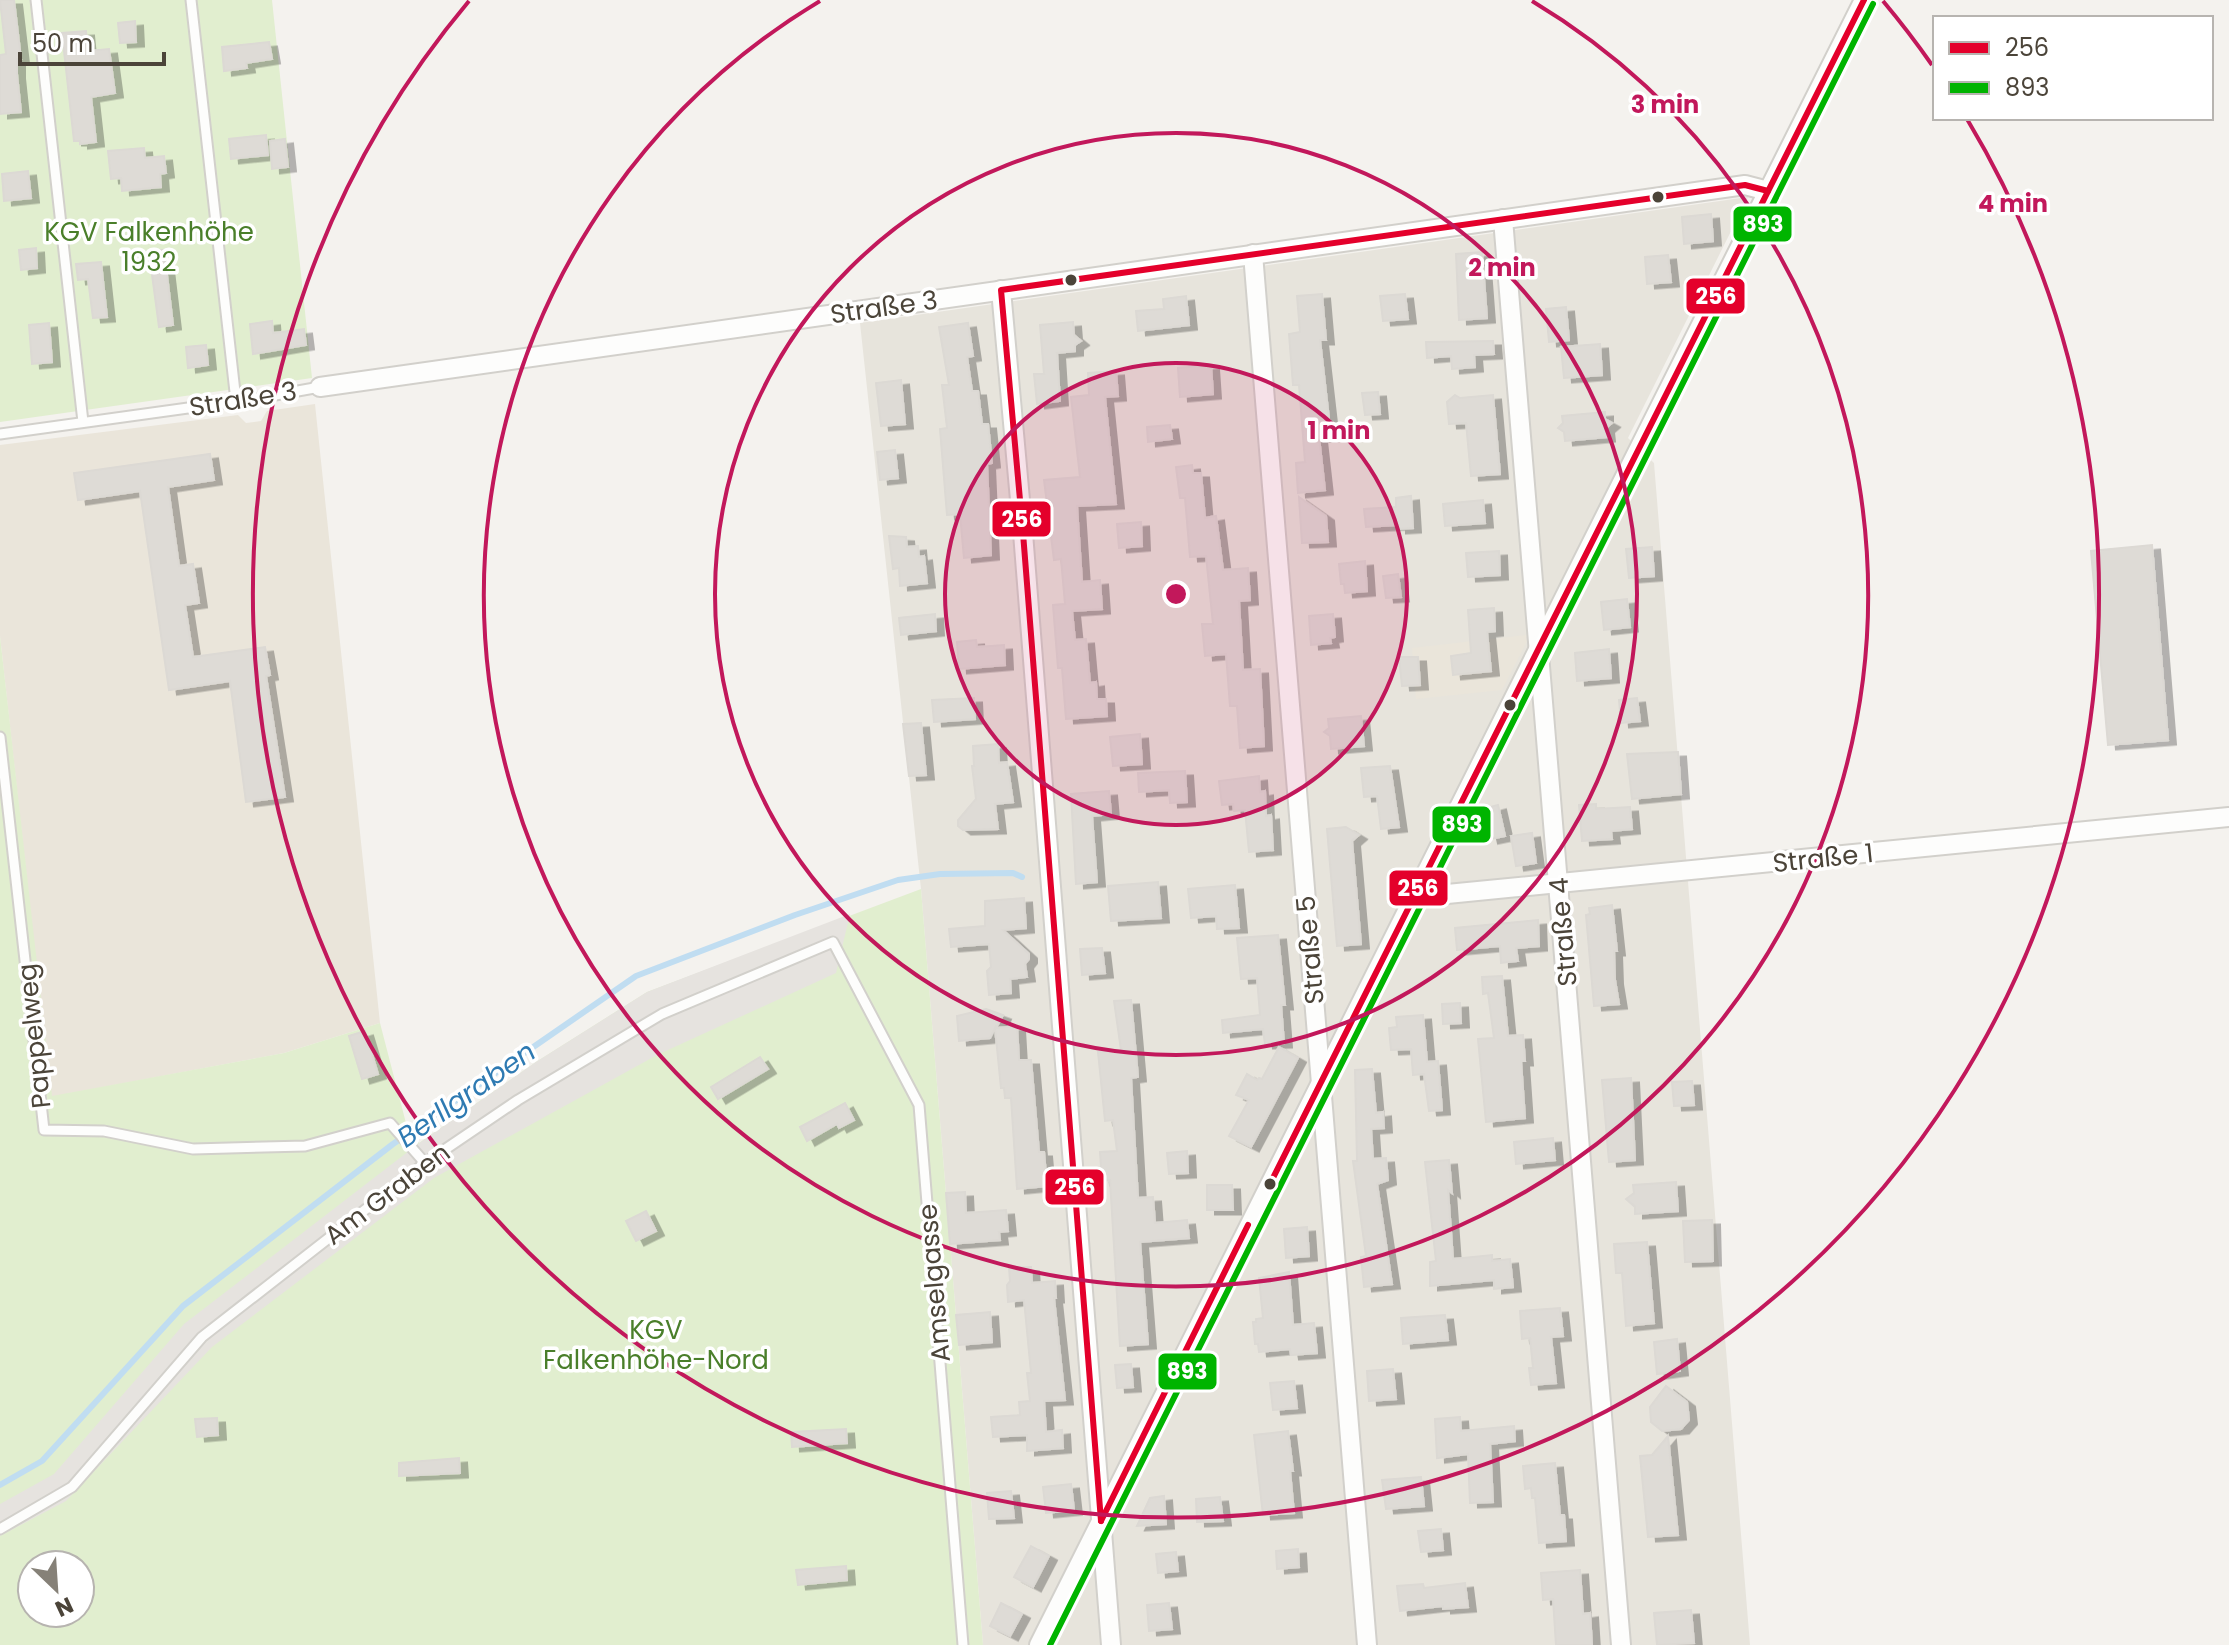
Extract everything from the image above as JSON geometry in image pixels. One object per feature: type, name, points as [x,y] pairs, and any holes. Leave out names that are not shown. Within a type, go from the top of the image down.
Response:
[{"type":"street","points":[[1039,1645],[1864,0]]},
{"type":"street","name":"Straße 3","points":[[320,387],[1745,185],[1768,191]]},
{"type":"street","name":"Straße 4","points":[[1503,219],[1621,1645]]},
{"type":"street","name":"Straße 5","points":[[1253,254],[1367,1645]]},
{"type":"street","points":[[1001,290],[1111,1645]]},
{"type":"street","name":"Straße 1","points":[[1419,887],[1437,895],[1559,885],[2229,817]]},
{"type":"lane","points":[[36,0],[83,422]]},
{"type":"lane","points":[[191,0],[236,401]]},
{"type":"lane","name":"Straße 3","points":[[0,434],[320,387]]},
{"type":"lane","name":"Pappelweg","points":[[0,737],[44,1130],[104,1131],[193,1149],[305,1146],[390,1123],[425,1163]]},
{"type":"lane","name":"Am Graben","points":[[0,1529],[72,1487],[202,1337],[425,1163],[518,1100],[662,1014],[833,942]]},
{"type":"lane","name":"Amselgasse","points":[[833,942],[919,1105],[963,1645]]},
{"type":"shaded area","points":[[1748,197],[1628,438],[1654,463],[1750,1645],[983,1645],[921,889],[860,323]]},
{"type":"shaded area","points":[[315,404],[380,1023],[284,1053],[51,1097],[0,636],[0,445],[238,415],[246,423],[261,421],[267,411]]},
{"type":"shaded area","points":[[1526,635],[1527,641],[1502,690],[1416,699],[1412,648]]},
{"type":"shaded area","points":[[850,914],[836,973],[657,1055],[434,1178],[212,1347],[66,1501],[0,1536],[0,1504],[54,1474],[184,1324],[418,1144],[536,1062],[647,992]]},
{"type":"green space","name":"KGV Falkenhöhe 1932","points":[[0,0],[272,0],[312,378],[0,422]]},
{"type":"green space","name":"KGV Falkenhöhe-Nord","points":[[0,636],[52,1096],[284,1053],[380,1023],[407,1127],[419,1143],[536,1062],[647,992],[921,889],[983,1645],[0,1645]]},
{"type":"building","points":[[0,0],[14,0],[21,59],[17,59],[17,74],[21,112],[0,114],[0,55],[6,54]]},
{"type":"building","points":[[135,21],[136,42],[120,43],[118,23]]},
{"type":"building","points":[[86,31],[88,51],[109,49],[115,93],[91,97],[96,142],[80,144],[80,141],[74,141],[62,33]]},
{"type":"building","points":[[269,42],[272,59],[246,63],[247,68],[224,71],[222,47]]},
{"type":"building","points":[[266,135],[268,155],[231,159],[229,139]]},
{"type":"building","points":[[285,139],[288,167],[272,169],[270,141]]},
{"type":"building","points":[[144,148],[145,158],[164,156],[166,173],[160,174],[161,187],[122,191],[121,178],[111,179],[108,151]]},
{"type":"building","points":[[28,171],[31,198],[4,201],[2,174]]},
{"type":"building","points":[[1711,214],[1713,241],[1684,244],[1682,217]]},
{"type":"building","points":[[36,248],[37,268],[21,270],[19,250]]},
{"type":"building","points":[[164,250],[173,325],[159,327],[149,252]]},
{"type":"building","points":[[1482,252],[1487,318],[1459,320],[1456,254]]},
{"type":"building","points":[[1668,255],[1671,282],[1647,284],[1645,257]]},
{"type":"building","points":[[101,262],[107,317],[93,318],[88,279],[78,280],[76,264]]},
{"type":"building","points":[[1322,294],[1326,340],[1320,340],[1331,436],[1319,437],[1325,490],[1298,493],[1296,463],[1305,462],[1299,385],[1293,385],[1289,334],[1300,332],[1297,296]]},
{"type":"building","points":[[1405,294],[1408,319],[1383,321],[1380,296]]},
{"type":"building","points":[[1186,296],[1189,325],[1138,331],[1136,311],[1164,309],[1163,299]]},
{"type":"building","points":[[1566,307],[1569,340],[1549,342],[1546,309]]},
{"type":"building","points":[[272,321],[273,333],[304,329],[306,345],[253,354],[250,324]]},
{"type":"building","points":[[1073,322],[1074,335],[1081,341],[1075,345],[1075,351],[1057,353],[1060,401],[1037,404],[1034,374],[1044,374],[1040,325]]},
{"type":"building","points":[[49,323],[52,362],[32,364],[29,325]]},
{"type":"building","points":[[968,323],[973,356],[967,357],[972,391],[978,391],[982,424],[988,424],[992,463],[987,464],[991,555],[964,558],[960,514],[947,515],[940,429],[947,428],[942,385],[949,385],[939,327]]},
{"type":"building","points":[[1493,341],[1494,354],[1474,355],[1475,367],[1452,369],[1451,356],[1427,358],[1426,342]]},
{"type":"building","points":[[1600,344],[1602,375],[1564,378],[1561,347]]},
{"type":"building","points":[[206,345],[208,365],[188,368],[186,347]]},
{"type":"building","points":[[1211,365],[1213,394],[1180,397],[1178,368]]},
{"type":"building","points":[[1116,371],[1118,396],[1105,397],[1116,504],[1077,506],[1082,582],[1100,580],[1102,609],[1072,611],[1075,640],[1086,639],[1090,683],[1096,682],[1097,699],[1106,699],[1107,716],[1066,719],[1053,605],[1065,604],[1061,559],[1054,560],[1044,480],[1080,477],[1071,397],[1089,395],[1088,373]]},
{"type":"building","points":[[901,380],[905,424],[881,426],[876,383]]},
{"type":"building","points":[[1378,392],[1380,414],[1365,415],[1362,393]]},
{"type":"building","points":[[1455,395],[1460,398],[1493,395],[1500,474],[1471,476],[1466,423],[1449,424],[1447,402]]},
{"type":"building","points":[[1605,412],[1605,419],[1612,423],[1606,428],[1607,437],[1565,441],[1564,432],[1558,428],[1563,423],[1562,416]]},
{"type":"building","points":[[1170,425],[1172,439],[1148,442],[1147,427]]},
{"type":"building","points":[[895,450],[898,478],[880,480],[877,452]]},
{"type":"building","points":[[210,454],[214,480],[168,487],[179,566],[193,564],[199,603],[185,605],[193,657],[265,647],[270,675],[266,676],[285,797],[246,802],[230,681],[169,690],[140,491],[78,500],[74,473]]},
{"type":"building","points":[[1192,465],[1193,473],[1201,473],[1205,518],[1216,516],[1223,570],[1248,568],[1250,600],[1239,601],[1243,670],[1260,669],[1264,746],[1240,748],[1237,706],[1230,706],[1226,654],[1205,656],[1202,624],[1213,624],[1206,556],[1190,557],[1185,498],[1180,498],[1176,467]]},
{"type":"building","points":[[1411,496],[1413,528],[1398,529],[1398,525],[1366,527],[1364,509],[1396,507],[1396,498]]},
{"type":"building","points":[[1299,497],[1326,516],[1328,542],[1302,543]]},
{"type":"building","points":[[1483,500],[1485,523],[1445,526],[1443,504]]},
{"type":"building","points":[[1141,522],[1142,546],[1119,548],[1117,524]]},
{"type":"building","points":[[889,536],[906,537],[907,547],[918,546],[919,557],[924,556],[927,583],[900,586],[899,568],[893,569]]},
{"type":"building","points":[[2152,545],[2168,740],[2108,745],[2091,551]]},
{"type":"building","points":[[1652,547],[1654,576],[1629,578],[1626,549]]},
{"type":"building","points":[[1499,551],[1500,575],[1468,577],[1466,553]]},
{"type":"building","points":[[1365,561],[1367,591],[1345,593],[1339,564]]},
{"type":"building","points":[[1398,574],[1401,597],[1386,598],[1383,576]]},
{"type":"building","points":[[1627,599],[1630,627],[1604,630],[1601,602]]},
{"type":"building","points":[[1494,608],[1495,631],[1487,632],[1491,671],[1453,675],[1451,656],[1471,653],[1468,610]]},
{"type":"building","points":[[935,614],[936,631],[901,635],[899,618]]},
{"type":"building","points":[[1333,614],[1335,637],[1330,638],[1331,643],[1311,645],[1309,616]]},
{"type":"building","points":[[976,640],[977,647],[1004,645],[1005,665],[959,669],[957,642]]},
{"type":"building","points":[[1609,649],[1611,678],[1577,681],[1575,653]]},
{"type":"building","points":[[1399,657],[1418,657],[1420,685],[1402,686]]},
{"type":"building","points":[[974,698],[975,719],[934,722],[932,700]]},
{"type":"building","points":[[1637,698],[1640,721],[1621,723],[1619,700]]},
{"type":"building","points":[[1361,716],[1364,746],[1331,749],[1330,736],[1324,732],[1329,728],[1328,719]]},
{"type":"building","points":[[921,723],[926,775],[909,776],[903,724]]},
{"type":"building","points":[[1140,734],[1142,764],[1113,766],[1110,737]]},
{"type":"building","points":[[998,744],[999,763],[1007,762],[1013,802],[995,804],[998,829],[963,830],[958,826],[958,820],[976,799],[973,746]]},
{"type":"building","points":[[1678,752],[1681,794],[1632,799],[1627,754]]},
{"type":"building","points":[[1390,766],[1399,827],[1381,829],[1377,796],[1364,797],[1361,768]]},
{"type":"building","points":[[1185,771],[1187,802],[1170,803],[1169,790],[1139,792],[1138,773]]},
{"type":"building","points":[[1259,776],[1260,792],[1265,791],[1266,816],[1271,815],[1273,850],[1249,852],[1245,810],[1234,811],[1233,804],[1222,805],[1219,781]]},
{"type":"building","points":[[1109,791],[1111,814],[1092,816],[1097,882],[1076,884],[1071,794]]},
{"type":"building","points":[[1596,804],[1596,809],[1630,807],[1632,829],[1611,831],[1612,839],[1582,841],[1579,805]]},
{"type":"building","points":[[1498,805],[1505,836],[1490,839],[1483,809]]},
{"type":"building","points":[[1346,827],[1359,835],[1352,841],[1361,944],[1337,946],[1327,829]]},
{"type":"building","points":[[1532,833],[1536,863],[1516,866],[1511,836]]},
{"type":"building","points":[[1158,882],[1161,918],[1111,921],[1108,886]]},
{"type":"building","points":[[1235,885],[1239,928],[1217,929],[1216,916],[1191,918],[1188,889]]},
{"type":"building","points":[[1024,898],[1026,928],[1003,930],[1029,954],[1025,964],[1027,977],[1010,979],[1011,993],[989,995],[989,944],[951,947],[949,929],[985,926],[985,901]]},
{"type":"building","points":[[1612,905],[1619,1004],[1594,1006],[1586,915],[1590,914],[1589,908]]},
{"type":"building","points":[[1538,920],[1539,946],[1516,948],[1518,961],[1501,963],[1500,946],[1457,950],[1455,928]]},
{"type":"building","points":[[1278,935],[1285,1005],[1281,1005],[1284,1043],[1265,1044],[1263,1029],[1223,1033],[1222,1020],[1260,1015],[1257,978],[1241,979],[1237,938]]},
{"type":"building","points":[[1102,948],[1105,973],[1082,975],[1080,949]]},
{"type":"building","points":[[1502,976],[1508,1036],[1523,1035],[1525,1061],[1521,1061],[1525,1118],[1486,1122],[1478,1039],[1494,1038],[1488,993],[1483,994],[1482,977]]},
{"type":"building","points":[[1131,1000],[1138,1077],[1131,1078],[1138,1198],[1153,1197],[1155,1223],[1187,1220],[1189,1238],[1140,1242],[1148,1344],[1120,1346],[1110,1180],[1102,1181],[1100,1152],[1117,1151],[1113,1120],[1105,1121],[1098,1052],[1121,1050],[1114,1001]]},
{"type":"building","points":[[1460,1003],[1461,1023],[1443,1024],[1442,1004]]},
{"type":"building","points":[[986,1009],[1003,1015],[996,1028],[1017,1026],[1019,1060],[1031,1060],[1039,1152],[1044,1152],[1047,1186],[1017,1189],[1011,1098],[1005,1098],[1004,1088],[1001,1088],[995,1028],[990,1038],[959,1041],[957,1016]]},
{"type":"building","points":[[1423,1015],[1427,1062],[1438,1061],[1442,1110],[1429,1111],[1424,1074],[1413,1075],[1411,1049],[1391,1050],[1389,1028],[1397,1027],[1396,1017]]},
{"type":"building","points":[[365,1031],[378,1074],[362,1079],[349,1036]]},
{"type":"building","points":[[1279,1047],[1298,1058],[1251,1147],[1229,1136],[1249,1100],[1236,1095],[1247,1074],[1257,1080],[1262,1079]]},
{"type":"building","points":[[760,1057],[768,1069],[718,1099],[711,1087]]},
{"type":"building","points":[[1372,1069],[1376,1113],[1383,1112],[1384,1128],[1371,1129],[1373,1159],[1386,1158],[1388,1180],[1377,1184],[1392,1284],[1364,1287],[1361,1257],[1366,1256],[1353,1161],[1357,1161],[1355,1070]]},
{"type":"building","points":[[1631,1078],[1635,1160],[1609,1162],[1602,1080]]},
{"type":"building","points":[[1692,1081],[1694,1105],[1674,1106],[1672,1082]]},
{"type":"building","points":[[845,1103],[854,1120],[839,1128],[837,1124],[807,1141],[800,1127]]},
{"type":"building","points":[[1553,1138],[1555,1160],[1516,1164],[1514,1142]]},
{"type":"building","points":[[1187,1151],[1188,1173],[1169,1174],[1167,1153]]},
{"type":"building","points":[[1449,1160],[1453,1259],[1492,1255],[1492,1261],[1510,1259],[1513,1287],[1494,1289],[1494,1280],[1430,1286],[1430,1262],[1436,1261],[1425,1162]]},
{"type":"building","points":[[1676,1182],[1678,1211],[1635,1214],[1635,1207],[1626,1199],[1634,1193],[1633,1185]]},
{"type":"building","points":[[1207,1185],[1232,1185],[1233,1210],[1207,1210]]},
{"type":"building","points":[[965,1192],[966,1213],[1006,1210],[1008,1231],[999,1232],[1000,1240],[950,1244],[946,1193]]},
{"type":"building","points":[[646,1211],[656,1231],[636,1241],[626,1221]]},
{"type":"building","points":[[1712,1220],[1713,1261],[1685,1262],[1683,1221]]},
{"type":"building","points":[[1307,1227],[1309,1256],[1286,1258],[1284,1229]]},
{"type":"building","points":[[1647,1242],[1654,1323],[1626,1326],[1622,1273],[1616,1273],[1614,1244]]},
{"type":"building","points":[[1031,1267],[1032,1283],[1055,1281],[1054,1298],[1065,1400],[1044,1401],[1046,1432],[1062,1430],[1063,1448],[1027,1451],[1027,1435],[993,1437],[991,1417],[1020,1415],[1019,1402],[1030,1401],[1027,1373],[1031,1373],[1024,1300],[1008,1302],[1007,1285],[1010,1281],[1009,1268]]},
{"type":"building","points":[[1289,1272],[1293,1325],[1314,1323],[1317,1353],[1291,1355],[1290,1349],[1259,1352],[1258,1344],[1255,1344],[1253,1322],[1263,1318],[1259,1278]]},
{"type":"building","points":[[1560,1308],[1563,1336],[1551,1337],[1556,1383],[1531,1385],[1530,1338],[1522,1339],[1520,1311]]},
{"type":"building","points":[[990,1312],[992,1342],[959,1345],[956,1315]]},
{"type":"building","points":[[1445,1315],[1448,1340],[1403,1344],[1401,1318]]},
{"type":"building","points":[[1677,1339],[1680,1371],[1657,1374],[1654,1342]]},
{"type":"building","points":[[1131,1364],[1133,1387],[1117,1388],[1115,1365]]},
{"type":"building","points":[[1393,1369],[1396,1399],[1369,1401],[1367,1371]]},
{"type":"building","points":[[1294,1381],[1297,1408],[1273,1410],[1270,1383]]},
{"type":"building","points":[[1666,1386],[1687,1402],[1689,1420],[1681,1429],[1662,1431],[1651,1422],[1650,1407]]},
{"type":"building","points":[[1460,1417],[1461,1431],[1514,1426],[1515,1441],[1490,1444],[1493,1502],[1470,1503],[1468,1454],[1437,1458],[1435,1419]]},
{"type":"building","points":[[217,1418],[218,1435],[197,1437],[195,1419]]},
{"type":"building","points":[[846,1429],[847,1443],[792,1447],[791,1432]]},
{"type":"building","points":[[1288,1431],[1294,1513],[1263,1515],[1254,1435]]},
{"type":"building","points":[[1668,1436],[1678,1535],[1648,1537],[1640,1456],[1652,1455]]},
{"type":"building","points":[[459,1458],[460,1473],[399,1476],[399,1463]]},
{"type":"building","points":[[1555,1463],[1566,1541],[1539,1543],[1535,1498],[1532,1498],[1531,1488],[1525,1489],[1523,1466]]},
{"type":"building","points":[[1421,1477],[1424,1506],[1386,1509],[1382,1480]]},
{"type":"building","points":[[1071,1484],[1074,1510],[1046,1513],[1043,1487]]},
{"type":"building","points":[[1011,1491],[1014,1518],[989,1519],[987,1493]]},
{"type":"building","points":[[1164,1496],[1166,1524],[1137,1526],[1150,1498]]},
{"type":"building","points":[[1220,1497],[1223,1521],[1197,1522],[1196,1499]]},
{"type":"building","points":[[1441,1529],[1443,1550],[1421,1552],[1418,1531]]},
{"type":"building","points":[[1031,1546],[1049,1556],[1033,1587],[1014,1577]]},
{"type":"building","points":[[1298,1549],[1299,1567],[1277,1569],[1276,1551]]},
{"type":"building","points":[[1176,1552],[1178,1571],[1158,1573],[1156,1554]]},
{"type":"building","points":[[846,1566],[847,1580],[798,1585],[796,1570]]},
{"type":"building","points":[[1580,1570],[1583,1614],[1590,1613],[1592,1645],[1556,1645],[1553,1599],[1543,1600],[1541,1573]]},
{"type":"building","points":[[1465,1583],[1468,1607],[1443,1609],[1443,1606],[1400,1611],[1397,1586],[1423,1584],[1424,1588]]},
{"type":"building","points":[[1001,1603],[1022,1614],[1010,1636],[990,1626]]},
{"type":"building","points":[[1169,1603],[1172,1629],[1149,1631],[1147,1605]]},
{"type":"building","points":[[1691,1610],[1694,1643],[1657,1645],[1654,1613]]},
{"type":"waterway","name":"Berllgraben","points":[[0,1485],[42,1461],[183,1306],[393,1144],[636,976],[795,915],[898,880],[940,874],[1013,873],[1022,877]]},
{"type":"transit line","name":"256","points":[[1270,1184],[1864,0]]},
{"type":"transit line","name":"893","points":[[1050,1645],[1873,4]]},
{"type":"transit line","name":"256","points":[[1101,1521],[1001,290],[1745,185],[1768,191]]},
{"type":"transit line","name":"256","points":[[1101,1521],[1248,1225]]}]
